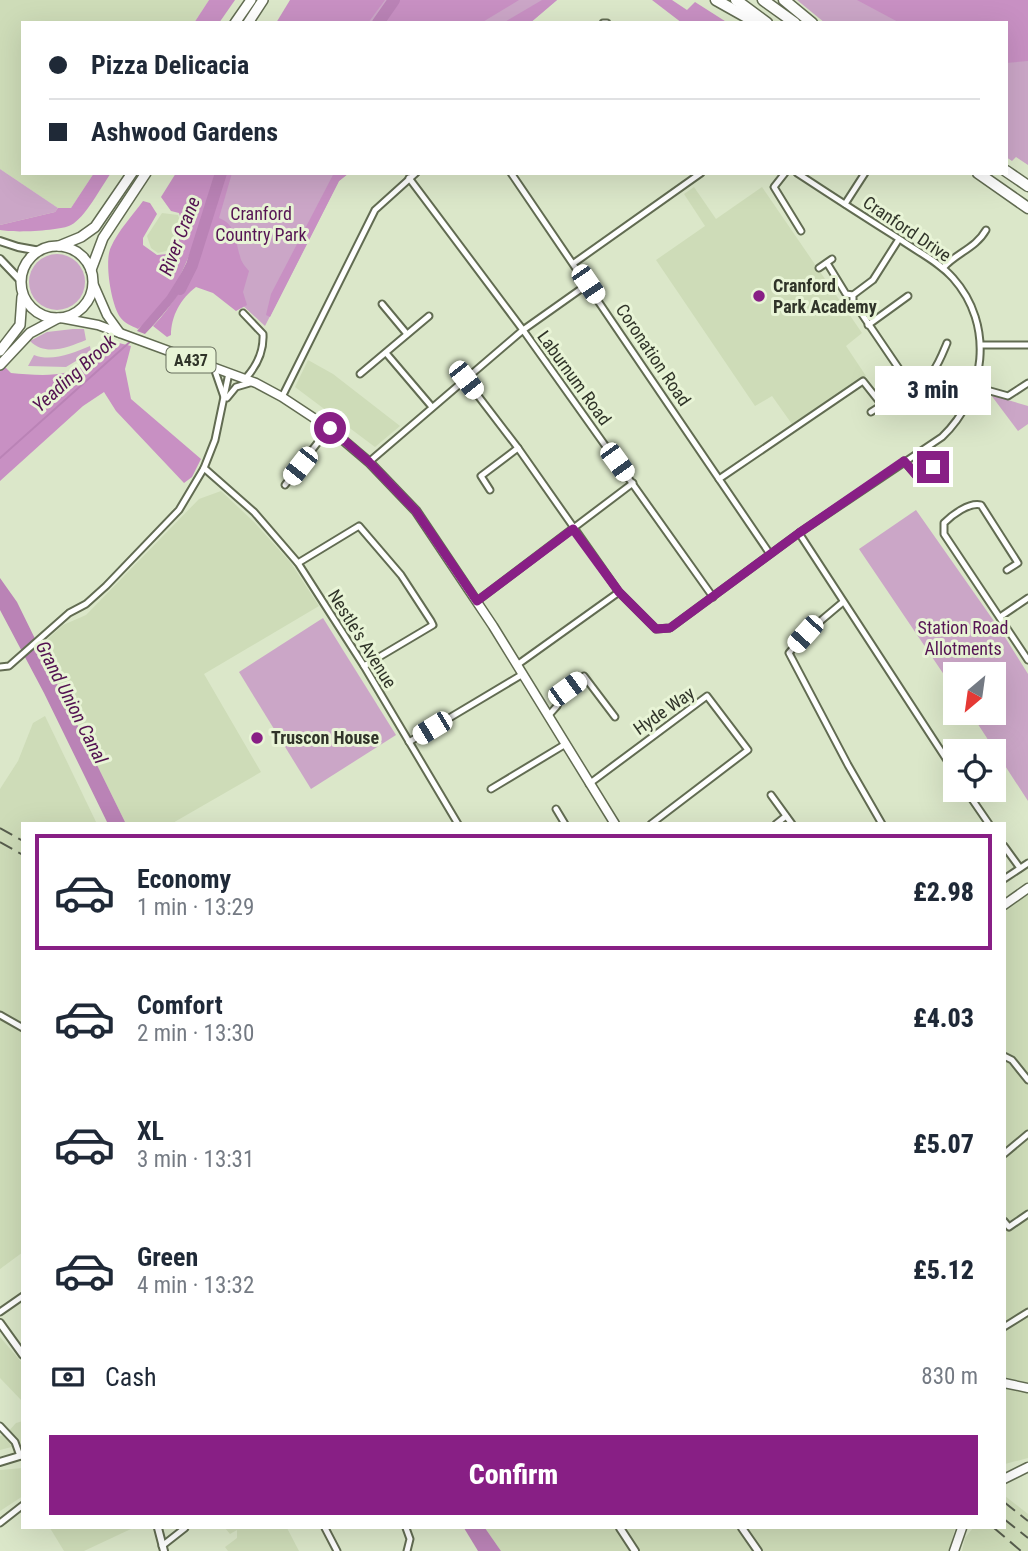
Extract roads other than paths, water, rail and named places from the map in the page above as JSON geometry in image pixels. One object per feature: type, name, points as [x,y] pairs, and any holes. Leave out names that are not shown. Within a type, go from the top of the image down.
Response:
[{"type":"highway","points":[[236,21],[251,0]]},
{"type":"highway","points":[[249,21],[263,0]]},
{"type":"highway","points":[[716,0],[753,21]]},
{"type":"highway","points":[[736,0],[764,21]]},
{"type":"highway","points":[[763,0],[792,21]]},
{"type":"highway","points":[[784,0],[810,21]]},
{"type":"highway","points":[[1008,172],[1028,187]]},
{"type":"highway","points":[[0,351],[20,325],[23,309],[21,281],[26,263],[40,251],[81,237],[95,227],[131,175]]},
{"type":"highway","points":[[91,270],[103,238],[145,175]]},
{"type":"highway","points":[[981,175],[1028,208]]},
{"type":"highway","points":[[0,365],[30,333],[77,312],[89,300],[93,283],[91,270],[78,253],[58,246]]},
{"type":"highway","points":[[22,292],[40,314],[60,318]]},
{"type":"main road","points":[[93,283],[107,315],[121,334]]},
{"type":"main road","name":"A437","points":[[60,318],[91,323],[250,381],[282,397],[330,428],[369,462],[416,511],[477,601],[614,822]]},
{"type":"main road","points":[[1006,904],[1028,888]]},
{"type":"main road","points":[[1006,1383],[1028,1388]]},
{"type":"main road","points":[[1006,1478],[1028,1467]]},
{"type":"main road","points":[[954,1551],[962,1529]]},
{"type":"street","points":[[282,397],[375,210],[413,175]]},
{"type":"street","name":"Coronation Road","points":[[512,175],[770,554]]},
{"type":"street","points":[[574,263],[698,175]]},
{"type":"street","points":[[783,175],[774,187],[801,231]]},
{"type":"street","name":"Cranford Drive","points":[[619,592],[656,629],[670,628],[799,533],[942,437],[953,426],[976,387],[981,345],[971,305],[953,277],[800,175]]},
{"type":"street","points":[[845,204],[864,175]]},
{"type":"street","name":"Laburnum Road","points":[[409,178],[523,330],[713,597]]},
{"type":"street","points":[[943,268],[951,258],[979,242],[986,230]]},
{"type":"street","points":[[853,295],[873,280],[899,239]]},
{"type":"street","points":[[0,241],[40,251]]},
{"type":"street","points":[[0,259],[21,281]]},
{"type":"street","points":[[818,268],[829,261],[846,293],[853,295]]},
{"type":"street","points":[[369,462],[523,330],[588,284]]},
{"type":"street","points":[[853,295],[853,301],[868,325],[910,385],[928,377],[935,370],[947,343]]},
{"type":"street","points":[[868,325],[908,296]]},
{"type":"street","points":[[382,304],[407,334]]},
{"type":"street","points":[[225,401],[236,387],[250,381],[263,346],[263,334],[243,313]]},
{"type":"street","points":[[360,374],[429,316]]},
{"type":"street","points":[[981,345],[1028,345]]},
{"type":"street","points":[[386,353],[432,407]]},
{"type":"street","points":[[214,368],[222,384],[225,401]]},
{"type":"street","points":[[0,667],[9,666],[68,613],[86,604],[179,510],[204,468],[215,440],[229,373]]},
{"type":"street","points":[[466,380],[518,448],[619,592],[517,665]]},
{"type":"street","points":[[719,479],[863,381],[882,405],[872,412]]},
{"type":"street","points":[[976,387],[1008,396],[1028,383]]},
{"type":"street","points":[[285,485],[330,428]]},
{"type":"street","points":[[481,476],[518,448]]},
{"type":"street","points":[[904,461],[917,476],[947,457]]},
{"type":"street","name":"Nestle's Avenue","points":[[204,468],[263,522],[298,563],[457,822]]},
{"type":"street","points":[[475,468],[490,490]]},
{"type":"street","points":[[217,489],[223,483]]},
{"type":"street","points":[[477,601],[633,484]]},
{"type":"street","points":[[1007,570],[1018,563],[981,505],[970,505],[944,523],[944,534],[1028,660]]},
{"type":"street","points":[[298,563],[359,526],[401,575],[431,621],[433,625],[363,666]]},
{"type":"street","points":[[799,533],[943,754]]},
{"type":"street","points":[[1000,617],[1028,597]]},
{"type":"street","points":[[843,602],[805,634],[789,653],[881,822]]},
{"type":"street","points":[[409,742],[523,674]]},
{"type":"street","points":[[549,715],[562,694],[584,676],[615,717]]},
{"type":"street","name":"Hyde Way","points":[[588,784],[706,696],[748,750],[654,822]]},
{"type":"street","points":[[491,789],[564,745]]},
{"type":"street","points":[[771,794],[790,822]]},
{"type":"street","points":[[974,802],[988,822]]},
{"type":"street","points":[[556,808],[564,822]]},
{"type":"street","points":[[778,822],[786,816]]},
{"type":"street","points":[[1006,849],[1020,868]]},
{"type":"street","points":[[1006,878],[1028,863]]},
{"type":"street","points":[[0,1015],[21,1027]]},
{"type":"street","points":[[1006,1057],[1012,1060],[1028,1080]]},
{"type":"street","points":[[1006,1152],[1028,1134]]},
{"type":"street","points":[[1006,1223],[1009,1227],[1028,1214]]},
{"type":"street","points":[[0,1312],[21,1297]]},
{"type":"street","points":[[1006,1326],[1028,1312]]},
{"type":"street","points":[[0,1323],[21,1350]]},
{"type":"street","points":[[0,1426],[16,1444],[21,1456],[0,1462]]},
{"type":"street","points":[[0,1523],[21,1507]]},
{"type":"street","points":[[158,1529],[163,1549]]},
{"type":"street","points":[[163,1549],[184,1529]]},
{"type":"street","points":[[326,1529],[337,1551]]},
{"type":"street","points":[[406,1529],[410,1539],[407,1551]]},
{"type":"street","points":[[621,1529],[635,1551]]},
{"type":"street","points":[[744,1529],[758,1551]]},
{"type":"waterway","name":"River Crane","points":[[379,21],[394,0]]},
{"type":"waterway","name":"River Crane","points":[[180,289],[192,265],[220,175]]},
{"type":"waterway","name":"Yeading Brook","points":[[0,458],[132,340]]},
{"type":"railway","points":[[0,828],[21,840]]},
{"type":"railway","points":[[0,842],[21,854]]},
{"type":"railway","points":[[1006,1504],[1028,1521]]},
{"type":"railway","points":[[1006,1521],[1028,1538]]},
{"type":"railway","points":[[995,1529],[1021,1551]]},
{"type":"place","name":"Cranford Park Academy","points":[[759,296]]},
{"type":"place","name":"Truscon House","points":[[257,738]]},
{"type":"park label","name":"Cranford Country Park","points":[[261,224]]},
{"type":"park label","name":"Station Road Allotments","points":[[963,638]]},
{"type":"water label","name":"Grand Union Canal","points":[[72,702]]}]
